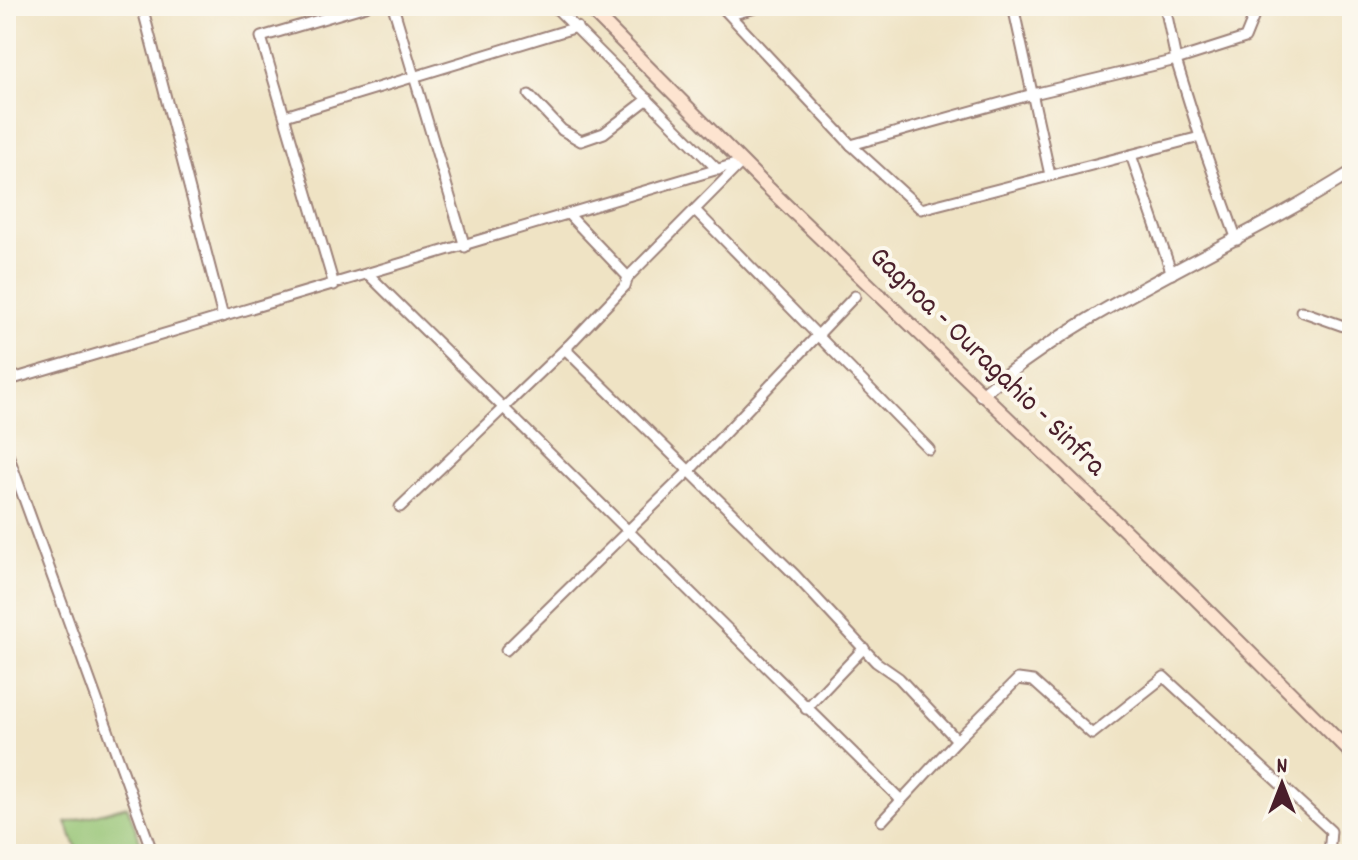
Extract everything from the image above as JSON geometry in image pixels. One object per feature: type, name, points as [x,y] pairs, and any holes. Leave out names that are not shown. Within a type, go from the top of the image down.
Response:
[{"type":"main road","name":"Gagnoa - Ouragahio - Sinfra","points":[[587,6],[742,162],[1192,595],[1352,754]]},
{"type":"street","points":[[142,6],[223,317]]},
{"type":"street","points":[[334,285],[261,37],[366,6]]},
{"type":"street","points":[[393,6],[465,247]]},
{"type":"street","points":[[554,6],[718,170]]},
{"type":"street","points":[[721,6],[851,145],[921,209],[1200,137]]},
{"type":"street","points":[[730,15],[763,6]]},
{"type":"street","points":[[1013,6],[1050,175]]},
{"type":"street","points":[[1165,6],[1176,60],[1237,240]]},
{"type":"street","points":[[851,145],[1033,94],[1176,60],[1245,38],[1258,6]]},
{"type":"street","points":[[285,116],[577,27]]},
{"type":"street","points":[[529,95],[562,130],[581,141],[604,133],[648,99]]},
{"type":"street","points":[[1131,155],[1172,274]]},
{"type":"street","points":[[6,381],[465,247],[742,162]]},
{"type":"street","points":[[400,507],[568,346],[625,286],[628,277],[742,162]]},
{"type":"street","points":[[981,395],[1051,341],[1113,303],[1237,240],[1352,172]]},
{"type":"street","points":[[695,210],[929,449]]},
{"type":"street","points":[[569,215],[628,277]]},
{"type":"street","points":[[369,275],[901,800]]},
{"type":"street","points":[[506,650],[689,471],[855,296]]},
{"type":"street","points":[[1301,311],[1352,329]]},
{"type":"street","points":[[568,346],[568,352],[864,648],[899,678],[957,740]]},
{"type":"street","points":[[6,449],[153,854]]},
{"type":"street","points":[[806,709],[864,648]]},
{"type":"street","points":[[882,821],[1018,679],[1033,681],[1092,734],[1164,677],[1331,831],[1329,854]]},
{"type":"green space","points":[[127,806],[145,854],[79,854],[66,823]]}]
